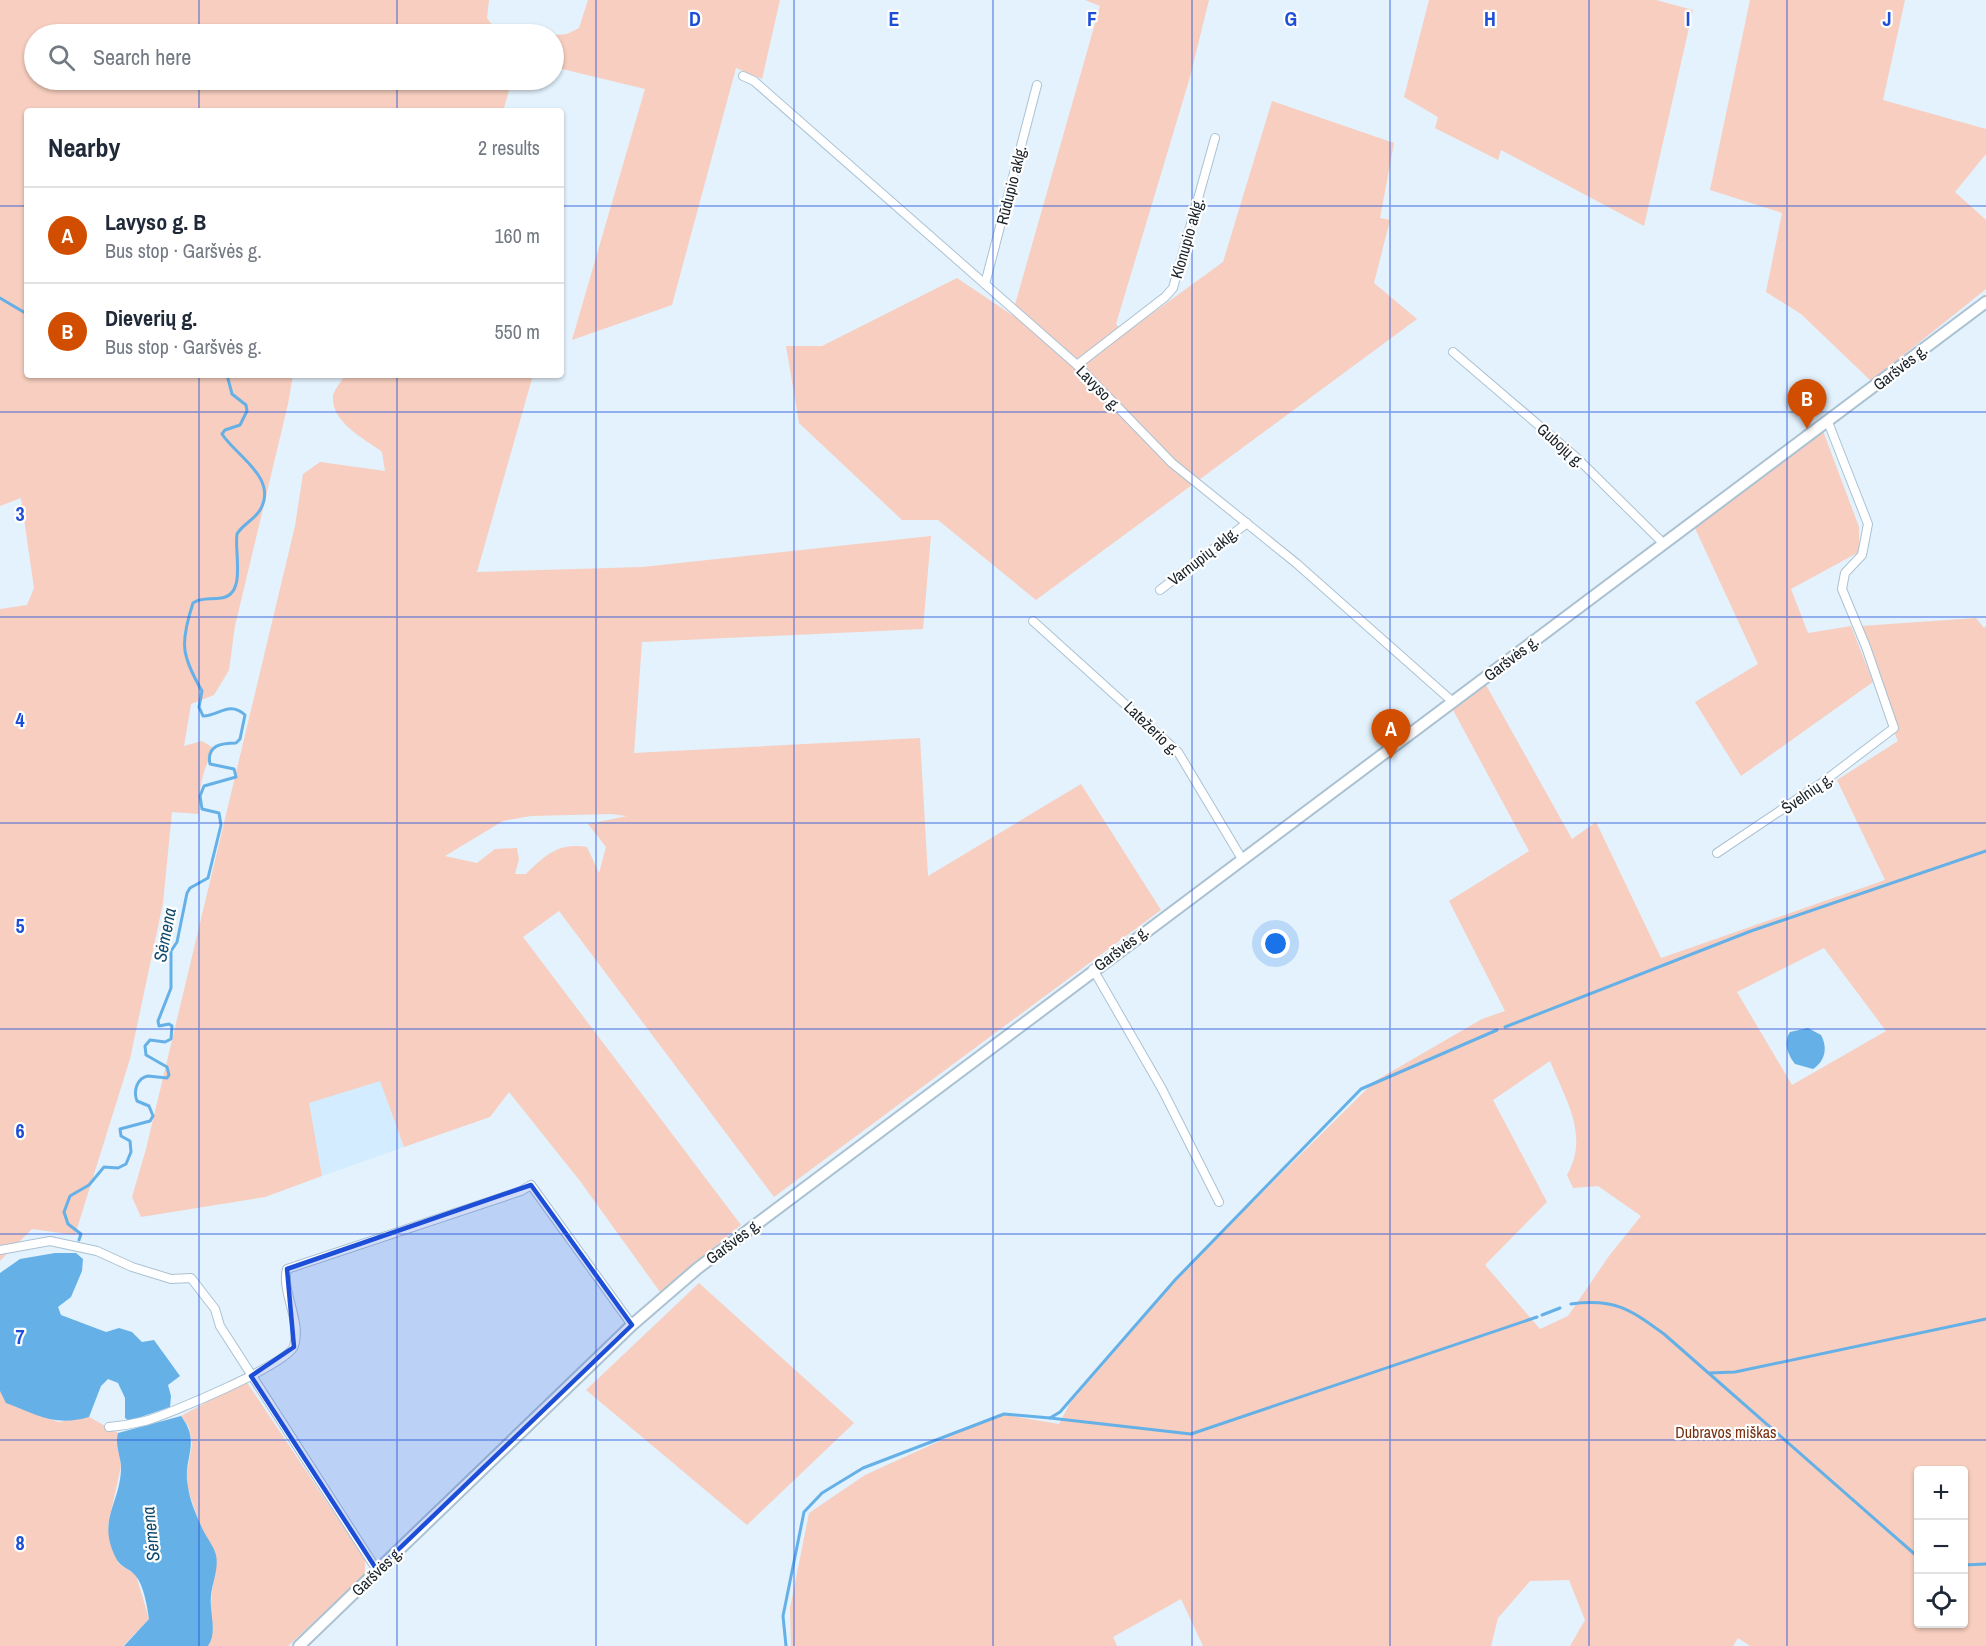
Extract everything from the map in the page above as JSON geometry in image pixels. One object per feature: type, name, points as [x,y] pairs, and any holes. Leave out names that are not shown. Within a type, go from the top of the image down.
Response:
[{"type":"main road","name":"Garšvės g.","points":[[300,1646],[632,1325],[698,1268],[1093,969],[1986,302]]},
{"type":"street","name":"Lavyso g.","points":[[743,76],[754,81],[1077,365],[1172,463],[1247,522],[1453,702]]},
{"type":"street","name":"Rūdupio aklg.","points":[[985,284],[1037,85]]},
{"type":"street","name":"Klonupio aklg.","points":[[1077,365],[1165,297],[1173,288],[1215,138]]},
{"type":"street","name":"Gubojų g.","points":[[1453,352],[1577,458],[1664,544]]},
{"type":"street","name":"Švelnių g.","points":[[1717,853],[1823,782],[1894,728],[1874,666],[1842,589],[1845,573],[1862,555],[1868,524],[1828,422]]},
{"type":"street","name":"Varnupių aklg.","points":[[1160,590],[1247,522]]},
{"type":"street","name":"Latežerio g.","points":[[1033,621],[1178,752],[1242,859]]},
{"type":"street","points":[[1093,969],[1162,1089],[1219,1202]]},
{"type":"street","points":[[109,1427],[147,1421],[251,1376],[290,1353],[294,1347],[287,1269],[521,1191],[531,1185],[632,1325]]},
{"type":"street","points":[[0,1250],[50,1241],[98,1251],[132,1267],[171,1279],[191,1278],[215,1309],[220,1326],[251,1376],[377,1570]]},
{"type":"highlighted area","points":[[531,1185],[632,1325],[377,1570],[251,1376],[294,1347],[287,1269]]},
{"type":"shaded area","points":[[380,1080],[404,1147],[322,1176],[308,1103]]},
{"type":"green space","points":[[0,0],[489,0],[487,18],[492,24],[24,24],[24,90],[509,90],[504,108],[24,108],[24,378],[292,378],[235,626],[229,670],[214,695],[191,704],[184,746],[202,741],[212,747],[213,752],[202,782],[199,814],[172,812],[163,903],[130,1059],[75,1235],[32,1229],[0,1261],[0,609],[27,605],[34,588],[21,498],[0,506]]},
{"type":"green space","points":[[588,0],[780,0],[762,79],[736,68],[672,305],[572,340],[645,89],[564,69],[564,34],[579,28]]},
{"type":"green space","points":[[1085,0],[1209,0],[1190,77],[1116,324],[1124,334],[1223,262],[1272,101],[1394,143],[1380,218],[1390,220],[1374,283],[1417,319],[1036,600],[938,520],[902,520],[799,423],[786,346],[822,346],[957,278],[1012,315],[1100,6]]},
{"type":"green space","points":[[1429,0],[1656,0],[1693,10],[1644,226],[1501,150],[1498,160],[1435,128],[1438,117],[1404,97]]},
{"type":"green space","points":[[1750,0],[1905,0],[1883,100],[1986,129],[1986,154],[1955,192],[1986,220],[1986,289],[1871,381],[1801,314],[1766,292],[1782,213],[1710,190]]},
{"type":"green space","points":[[342,378],[532,378],[477,572],[642,567],[931,536],[923,629],[642,642],[634,753],[920,738],[928,876],[1081,784],[1161,910],[774,1197],[559,911],[523,937],[741,1225],[660,1292],[580,1181],[509,1092],[490,1117],[404,1147],[380,1081],[309,1103],[322,1176],[265,1197],[141,1217],[132,1197],[146,1149],[295,526],[303,474],[320,462],[385,471],[382,452],[350,429],[337,414],[333,396]],"holes":[[[611,814],[627,816],[588,824],[606,847],[599,873],[587,847],[560,848],[546,856],[526,874],[515,874],[519,859],[517,848],[495,849],[477,863],[445,856],[503,821],[531,816]]]},
{"type":"green space","points":[[1823,431],[1859,527],[1859,552],[1791,589],[1808,633],[1851,626],[1873,682],[1741,776],[1695,702],[1758,664],[1694,526]]},
{"type":"green space","name":"Dubravos miškas","points":[[1976,618],[1984,628],[1986,626],[1986,1646],[1750,1646],[1738,1638],[1733,1646],[1570,1646],[1585,1620],[1569,1580],[1530,1581],[1498,1618],[1491,1646],[1203,1646],[1181,1599],[1113,1637],[1117,1646],[791,1646],[790,1608],[809,1513],[865,1475],[999,1414],[1059,1424],[1070,1403],[1189,1265],[1375,1081],[1482,1019],[1505,1011],[1449,901],[1529,851],[1453,710],[1486,685],[1572,839],[1596,822],[1661,958],[1885,880],[1837,780],[1898,741],[1895,734],[1898,727],[1861,626]],"holes":[[[1824,948],[1886,1031],[1792,1085],[1737,992]],[[1550,1061],[1568,1103],[1576,1131],[1576,1146],[1567,1175],[1573,1188],[1598,1186],[1641,1216],[1609,1256],[1568,1316],[1540,1329],[1485,1265],[1547,1202],[1493,1100]]]},
{"type":"green space","points":[[699,1283],[854,1423],[747,1525],[586,1390]]},
{"type":"green space","points":[[246,1381],[365,1559],[365,1575],[288,1646],[208,1646],[213,1630],[210,1612],[216,1555],[201,1527],[188,1490],[186,1479],[192,1444],[189,1427],[181,1416]]},
{"type":"green space","points":[[0,1391],[7,1403],[35,1414],[59,1422],[89,1417],[118,1433],[121,1466],[108,1525],[118,1563],[136,1575],[149,1619],[123,1646],[0,1646]]},
{"type":"water","points":[[1808,1028],[1821,1035],[1825,1049],[1823,1058],[1813,1069],[1795,1064],[1788,1053],[1787,1045],[1790,1032]]},
{"type":"water","points":[[55,1253],[76,1253],[83,1259],[82,1271],[71,1297],[58,1307],[61,1315],[106,1332],[119,1328],[132,1332],[142,1342],[154,1340],[180,1376],[168,1385],[171,1396],[170,1407],[129,1421],[125,1418],[125,1398],[118,1383],[108,1379],[101,1386],[89,1417],[77,1420],[47,1418],[6,1403],[0,1391],[0,1273],[20,1259]]},
{"type":"water","points":[[181,1416],[187,1426],[191,1443],[187,1468],[190,1498],[216,1555],[217,1565],[211,1602],[211,1640],[208,1646],[124,1646],[149,1619],[141,1584],[131,1571],[117,1560],[108,1534],[120,1478],[121,1465],[117,1437],[118,1433]]},
{"type":"waterway","name":"Sėmena","points":[[0,298],[24,312]]},
{"type":"waterway","name":"Sėmena","points":[[79,1240],[81,1234],[68,1224],[64,1212],[70,1196],[89,1185],[104,1167],[118,1168],[126,1164],[131,1152],[130,1141],[121,1136],[120,1129],[150,1121],[153,1116],[149,1106],[137,1101],[135,1093],[137,1086],[144,1077],[167,1078],[169,1075],[167,1067],[146,1055],[145,1046],[150,1040],[165,1042],[171,1039],[172,1026],[169,1024],[159,1026],[158,1021],[171,988],[171,951],[177,942],[187,893],[190,888],[208,878],[221,825],[219,813],[202,809],[200,796],[204,786],[236,777],[234,769],[210,764],[209,758],[216,746],[236,743],[240,739],[245,715],[234,709],[228,709],[203,716],[199,707],[202,691],[186,658],[185,648],[186,629],[193,603],[203,599],[221,598],[229,595],[234,589],[238,572],[237,534],[258,513],[264,498],[264,488],[260,477],[222,434],[225,430],[240,425],[247,411],[246,405],[232,394],[228,378]]},
{"type":"waterway","points":[[1505,1027],[1751,931],[1986,851]]},
{"type":"waterway","points":[[786,1646],[783,1616],[804,1512],[822,1493],[863,1468],[1004,1414],[1050,1418],[1060,1412],[1175,1280],[1361,1089],[1497,1030]]},
{"type":"waterway","points":[[1571,1304],[1599,1303],[1621,1307],[1664,1334],[1914,1553]]},
{"type":"waterway","points":[[1542,1315],[1560,1308]]},
{"type":"waterway","points":[[1050,1418],[1191,1434],[1537,1317]]},
{"type":"waterway","points":[[1709,1373],[1735,1372],[1986,1319]]},
{"type":"waterway","points":[[1968,1565],[1986,1564]]},
{"type":"place","name":"Dieverių g.","points":[[1807,429]]},
{"type":"place","name":"Lavyso g. B","points":[[1391,759]]}]
